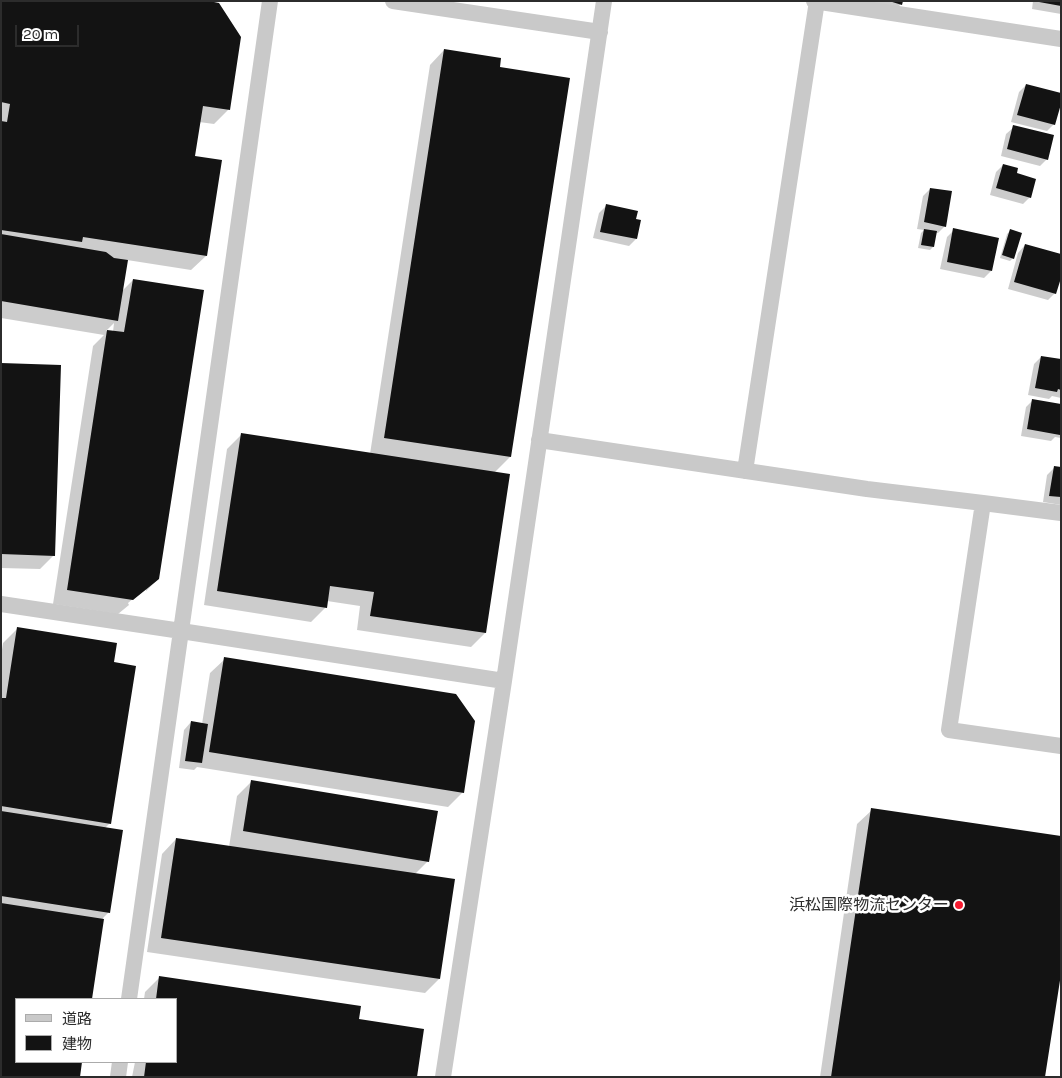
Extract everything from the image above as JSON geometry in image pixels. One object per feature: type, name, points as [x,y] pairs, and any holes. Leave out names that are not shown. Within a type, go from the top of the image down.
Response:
[{"type":"street","points":[[129,998],[270,1]]},
{"type":"street","points":[[393,1],[600,32]]},
{"type":"street","points":[[443,1077],[504,681],[604,1]]},
{"type":"street","points":[[745,471],[816,1],[915,18],[1061,39]]},
{"type":"street","points":[[539,440],[867,489],[1061,513]]},
{"type":"street","points":[[983,503],[949,730],[1061,746]]},
{"type":"street","points":[[1,604],[504,681]]},
{"type":"street","points":[[118,1077],[120,1063]]},
{"type":"building","points":[[1,1],[209,1],[219,3],[241,37],[230,110],[203,106],[195,156],[222,160],[207,256],[83,237],[82,242],[1,230],[1,121],[7,122],[10,104],[1,102]]},
{"type":"building","points":[[889,1],[903,1],[902,5]]},
{"type":"building","points":[[1061,1],[1061,6],[1039,2]]},
{"type":"building","points":[[444,49],[501,58],[500,67],[570,78],[511,457],[384,438]]},
{"type":"building","points":[[1026,84],[1061,93],[1061,104],[1055,125],[1017,115]]},
{"type":"building","points":[[1013,125],[1054,135],[1048,160],[1007,149]]},
{"type":"building","points":[[1003,164],[1018,168],[1017,173],[1036,179],[1031,198],[996,188]]},
{"type":"building","points":[[930,188],[952,191],[946,227],[924,222]]},
{"type":"building","points":[[606,204],[638,211],[636,219],[641,220],[637,239],[600,232]]},
{"type":"building","points":[[953,228],[999,238],[992,271],[947,262]]},
{"type":"building","points":[[924,229],[937,231],[934,247],[921,245]]},
{"type":"building","points":[[1010,229],[1022,233],[1014,259],[1002,255]]},
{"type":"building","points":[[1,234],[106,252],[114,258],[128,260],[118,321],[1,301]]},
{"type":"building","points":[[1025,244],[1061,254],[1061,278],[1056,294],[1014,282]]},
{"type":"building","points":[[133,279],[204,290],[159,579],[133,600],[67,590],[107,330],[124,332]]},
{"type":"building","points":[[1041,356],[1061,359],[1061,390],[1058,389],[1057,392],[1035,388]]},
{"type":"building","points":[[1,363],[61,365],[55,556],[1,554]]},
{"type":"building","points":[[1032,399],[1061,404],[1060,435],[1027,429]]},
{"type":"building","points":[[241,433],[510,474],[486,633],[370,616],[374,592],[330,586],[327,608],[217,591]]},
{"type":"building","points":[[1054,466],[1061,467],[1061,497],[1049,496]]},
{"type":"building","points":[[17,627],[117,643],[114,662],[136,666],[111,824],[1,806],[1,698],[6,698]]},
{"type":"building","points":[[224,657],[456,694],[475,721],[464,793],[209,752]]},
{"type":"building","points":[[191,721],[208,724],[202,763],[185,761]]},
{"type":"building","points":[[251,780],[438,811],[429,862],[243,831]]},
{"type":"building","name":"浜松国際物流センター","points":[[871,808],[1061,836],[1061,974],[1045,1077],[831,1077]]},
{"type":"building","points":[[1,811],[123,830],[110,913],[1,896]]},
{"type":"building","points":[[176,838],[455,879],[440,979],[161,938]]},
{"type":"building","points":[[1,903],[104,919],[92,998],[15,998],[15,1063],[82,1063],[80,1077],[1,1077]]},
{"type":"building","points":[[159,976],[361,1006],[359,1019],[424,1029],[417,1077],[144,1077],[146,1063],[178,1063],[178,998],[156,998]]},
{"type":"place","name":"浜松国際物流センター","points":[[959,905]]}]
